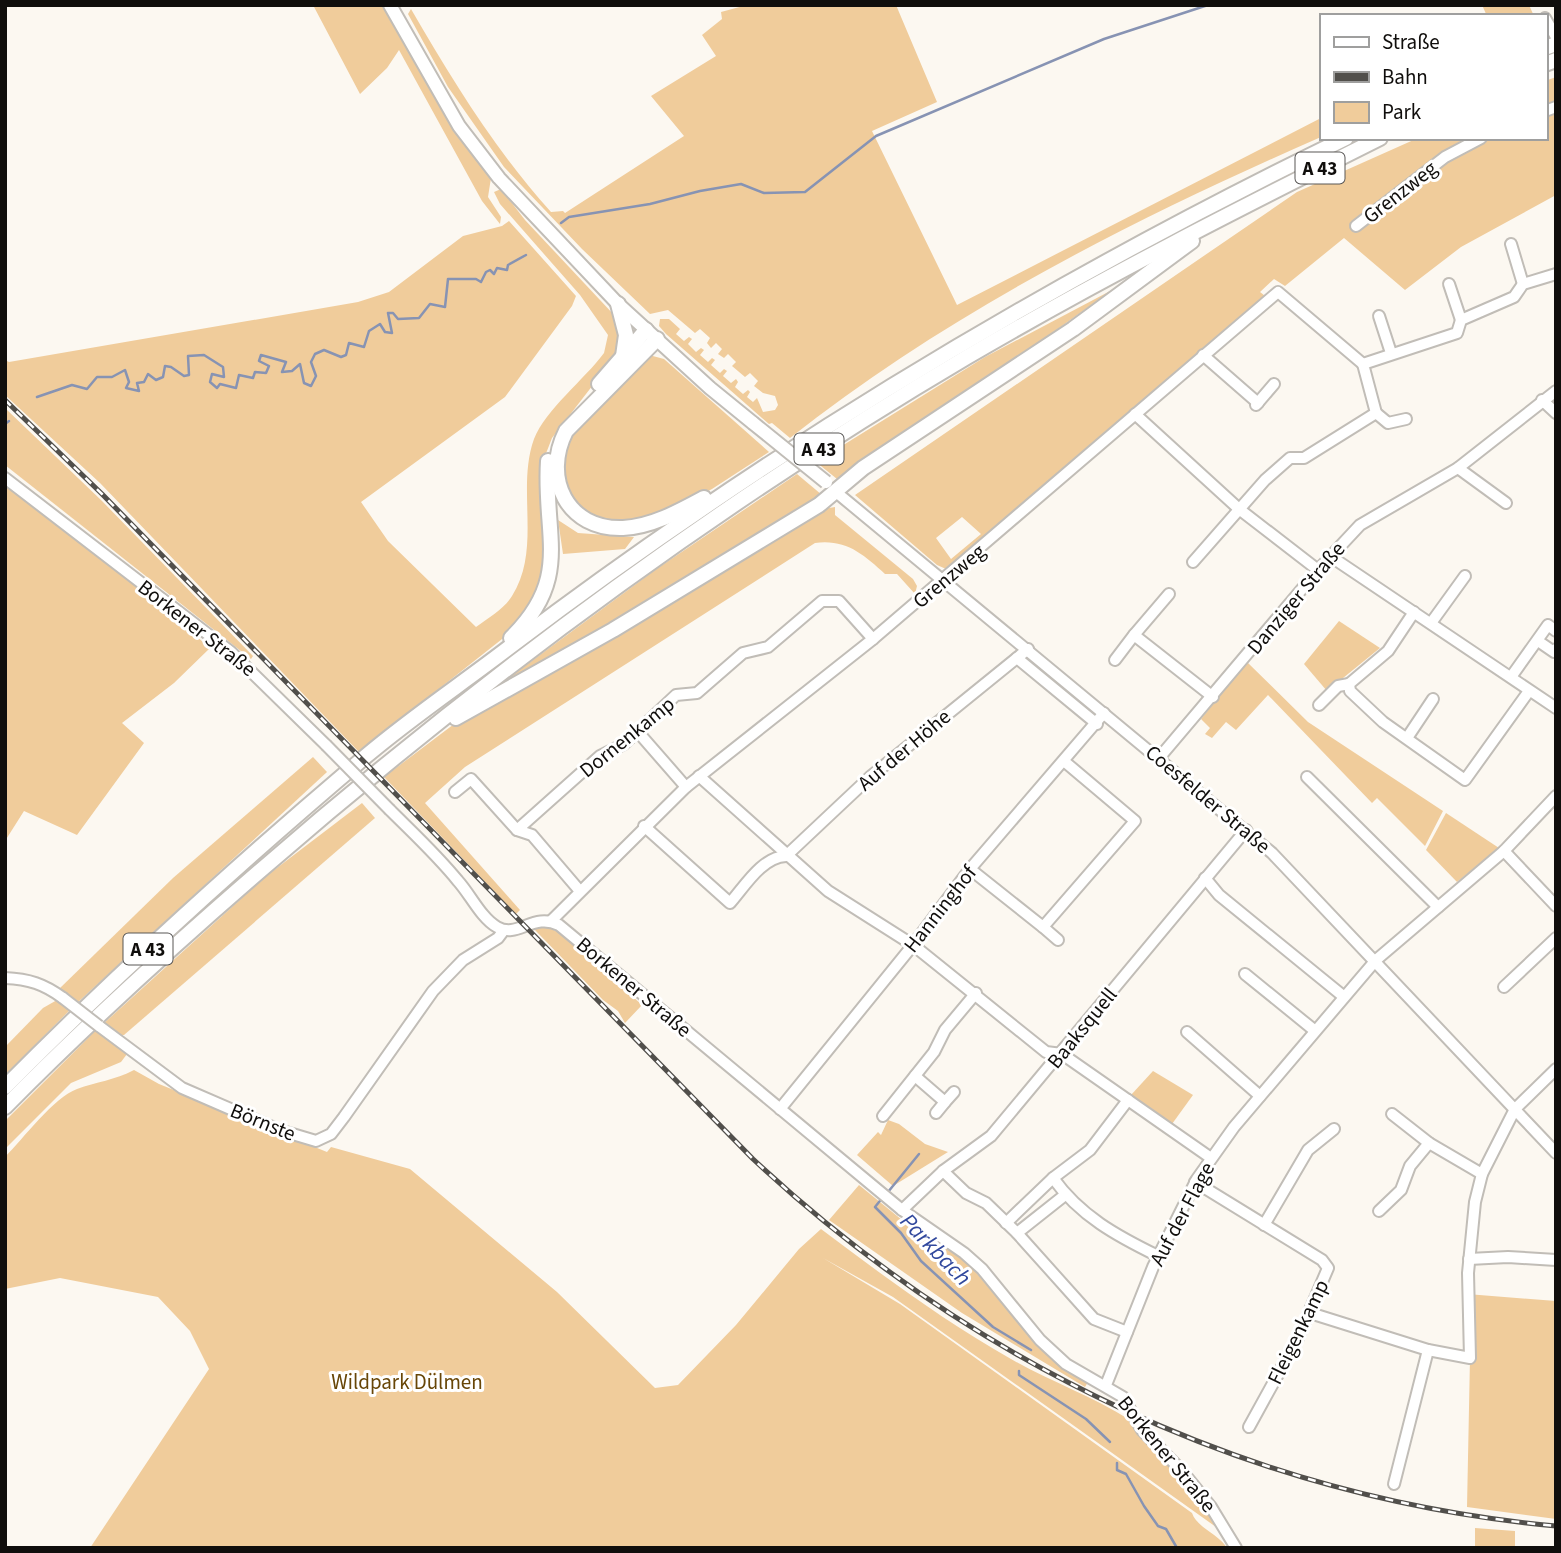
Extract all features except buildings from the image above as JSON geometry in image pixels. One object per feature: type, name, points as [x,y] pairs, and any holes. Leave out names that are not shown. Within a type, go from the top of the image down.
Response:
[{"type":"highway","name":"A 43","points":[[5,1087],[128,967],[368,754],[611,572],[766,464],[933,358],[1219,201],[1342,140]]},
{"type":"highway","name":"A 43","points":[[5,1107],[197,924],[406,746],[660,555],[855,426],[1078,293],[1376,140]]},
{"type":"highway","points":[[406,746],[442,729],[482,700],[613,630],[1073,329],[1184,247],[1260,198]]},
{"type":"highway","points":[[618,303],[626,335],[623,356]]},
{"type":"highway","points":[[652,335],[582,412],[558,447],[556,475],[561,493],[572,508],[596,524],[624,528],[639,526],[696,502],[766,464]]},
{"type":"highway","points":[[473,676],[539,606],[550,577],[552,547],[547,488],[548,460],[553,444],[564,426],[623,356],[652,335]]},
{"type":"main road","points":[[390,5],[459,126],[524,207],[652,335],[831,487]]},
{"type":"street","points":[[1547,21],[1556,37]]},
{"type":"street","name":"Grenzweg","points":[[1356,226],[1456,149],[1476,140]]},
{"type":"street","points":[[1511,244],[1523,284]]},
{"type":"street","points":[[1461,320],[1514,298],[1523,284],[1556,274]]},
{"type":"street","points":[[1406,419],[1388,423],[1376,413],[1363,364],[1457,333],[1461,320],[1449,284]]},
{"type":"street","name":"Grenzweg","points":[[551,921],[579,890],[698,776],[943,581],[1278,292],[1363,364]]},
{"type":"street","points":[[1379,316],[1391,353]]},
{"type":"street","points":[[1203,355],[1257,404],[1274,384]]},
{"type":"street","name":"Danziger Straße","points":[[1159,758],[1318,569],[1360,525],[1458,468],[1556,391]]},
{"type":"street","points":[[1542,400],[1556,413]]},
{"type":"street","points":[[1193,562],[1265,480],[1290,458],[1304,458],[1376,413]]},
{"type":"street","points":[[1135,414],[1239,509],[1318,569]]},
{"type":"street","points":[[1458,468],[1506,503]]},
{"type":"street","name":"Borkener Straße","points":[[5,478],[231,652],[458,880],[491,923],[503,930]]},
{"type":"street","name":"Coesfelder Straße","points":[[831,487],[1246,830],[1297,877],[1556,1153]]},
{"type":"street","points":[[1330,556],[1556,708]]},
{"type":"street","points":[[1431,623],[1465,576]]},
{"type":"street","points":[[1115,660],[1169,594]]},
{"type":"street","name":"Dornenkamp","points":[[517,830],[600,756],[624,744],[676,695],[697,692],[743,653],[768,647],[822,601],[839,601],[873,639]]},
{"type":"street","points":[[1318,705],[1338,686],[1349,684],[1388,651],[1414,612]]},
{"type":"street","points":[[1511,677],[1548,625],[1556,631]]},
{"type":"street","points":[[1134,635],[1213,696]]},
{"type":"street","points":[[1538,641],[1554,652],[1556,649]]},
{"type":"street","name":"Auf der Höhe","points":[[644,827],[730,903],[766,862],[775,856],[786,856],[870,777],[1028,649]]},
{"type":"street","points":[[1017,658],[1097,724]]},
{"type":"street","points":[[1349,684],[1357,698],[1382,722],[1465,780],[1529,691]]},
{"type":"street","points":[[1407,738],[1433,699]]},
{"type":"street","name":"Hanninghof","points":[[780,1109],[913,945],[970,869],[1065,762],[1104,713]]},
{"type":"street","points":[[638,732],[686,787]]},
{"type":"street","points":[[1043,927],[1135,821],[1065,762]]},
{"type":"street","points":[[698,776],[828,891],[913,945],[1046,1052],[1062,1054],[1211,1158]]},
{"type":"street","points":[[1307,777],[1438,907]]},
{"type":"street","points":[[456,792],[471,779],[517,830],[532,835],[579,890]]},
{"type":"street","name":"Auf der Flage","points":[[1106,1385],[1158,1256],[1195,1182],[1211,1158],[1314,1030],[1376,960],[1504,851],[1554,801]]},
{"type":"street","name":"Baaksquell","points":[[902,1210],[943,1171],[991,1136],[1246,830]]},
{"type":"street","points":[[1504,851],[1556,906]]},
{"type":"street","points":[[970,869],[1058,940]]},
{"type":"street","points":[[1205,878],[1219,895],[1343,996]]},
{"type":"street","points":[[503,930],[515,930],[533,922],[551,921]]},
{"type":"street","name":"Borkener Straße","points":[[551,921],[902,1210],[964,1253],[982,1269],[1040,1340],[1066,1364],[1106,1385],[1128,1403],[1142,1430],[1182,1471],[1211,1507],[1236,1548]]},
{"type":"street","name":"Börnste","points":[[5,978],[24,979],[46,986],[183,1088],[279,1130],[316,1141],[331,1134],[433,991],[463,960],[498,938],[503,930]]},
{"type":"street","points":[[1504,987],[1556,938]]},
{"type":"street","points":[[1245,974],[1314,1030]]},
{"type":"street","points":[[883,1116],[934,1052],[945,1030],[976,993]]},
{"type":"street","points":[[1186,1032],[1260,1096]]},
{"type":"street","points":[[1310,1313],[1428,1350],[1470,1358],[1466,1304],[1475,1202],[1482,1174],[1515,1110],[1556,1069]]},
{"type":"street","points":[[915,1076],[945,1102]]},
{"type":"street","points":[[936,1113],[954,1092]]},
{"type":"street","points":[[1006,1223],[1053,1178],[1090,1150],[1128,1100]]},
{"type":"street","points":[[1392,1114],[1429,1143],[1482,1174]]},
{"type":"street","points":[[1264,1225],[1308,1150],[1334,1129]]},
{"type":"street","points":[[1378,1211],[1401,1190],[1410,1166],[1429,1143]]},
{"type":"street","points":[[943,1171],[966,1193],[986,1203],[1017,1233],[1094,1319],[1128,1332]]},
{"type":"street","points":[[1053,1178],[1065,1195],[1105,1229],[1158,1256]]},
{"type":"street","name":"Fleigenkamp","points":[[1195,1182],[1327,1265],[1310,1313],[1249,1427]]},
{"type":"street","points":[[1017,1233],[1065,1195]]},
{"type":"street","points":[[1469,1259],[1508,1256],[1556,1260]]},
{"type":"street","points":[[1394,1484],[1428,1350]]},
{"type":"green space","points":[[313,5],[384,5],[491,178],[488,197],[501,217],[500,224],[482,201],[399,50],[387,68],[360,94]]},
{"type":"green space","points":[[747,5],[896,5],[937,102],[872,131],[957,305],[1320,119],[1320,137],[1182,200],[1046,271],[914,349],[790,438],[772,423],[769,424],[666,334],[659,326],[660,319],[669,319],[680,329],[676,334],[684,341],[689,337],[692,339],[688,344],[696,352],[701,348],[704,350],[700,355],[708,362],[712,358],[715,360],[711,365],[720,373],[724,369],[727,371],[723,376],[731,383],[736,379],[738,382],[735,387],[743,394],[748,390],[750,392],[747,397],[753,402],[757,398],[763,412],[775,410],[778,405],[775,396],[763,393],[754,386],[758,381],[750,373],[745,377],[732,366],[736,362],[728,354],[724,358],[718,354],[722,349],[716,343],[711,348],[707,343],[710,338],[700,329],[695,333],[668,310],[650,314],[582,249],[504,167],[448,87],[408,14],[411,9],[459,89],[511,164],[551,212],[565,213],[684,136],[651,96],[716,56],[702,35],[722,19],[721,12]]},
{"type":"green space","points":[[1482,5],[1529,5],[1533,14],[1486,14]]},
{"type":"green space","points":[[1556,77],[1556,195],[1461,247],[1405,290],[1344,238],[1285,286],[1274,279],[1260,292],[1269,299],[946,569],[937,565],[855,495],[1297,192],[1414,140],[1547,140],[1547,80]],"holes":[[[962,517],[981,534],[951,559],[936,538]]]},
{"type":"green space","points":[[501,189],[525,220],[615,316],[619,325],[620,350],[552,438],[545,456],[546,578],[516,628],[359,752],[100,483],[5,395],[5,360],[9,362],[358,302],[389,292],[463,236],[502,226],[509,221],[576,296],[572,306],[505,397],[361,502],[388,541],[476,627],[505,605],[521,578],[526,559],[527,478],[534,439],[547,417],[604,353],[608,335],[580,295],[500,204],[494,192]]},
{"type":"green space","points":[[1112,290],[988,379],[837,479],[816,462],[985,357]]},
{"type":"green space","points":[[649,355],[664,359],[769,452],[712,489],[661,515],[618,525],[581,512],[561,483],[564,439]]},
{"type":"green space","points":[[5,408],[102,501],[253,656],[251,659],[5,465]]},
{"type":"green space","points":[[797,474],[822,495],[577,647],[495,688],[655,570]]},
{"type":"green space","points":[[5,485],[140,588],[210,648],[174,683],[122,723],[144,743],[77,835],[24,811],[5,841]]},
{"type":"green space","points":[[835,507],[835,515],[913,579],[917,586],[915,594],[897,574],[885,574],[853,550],[836,543],[815,543],[465,767],[425,803],[520,910],[516,914],[384,777],[470,712],[823,509]]},
{"type":"green space","points":[[558,520],[578,533],[634,537],[625,549],[563,554]]},
{"type":"green space","points":[[1339,621],[1380,648],[1327,691],[1304,664]]},
{"type":"green space","points":[[1247,662],[1308,722],[1443,811],[1425,846],[1377,798],[1372,803],[1268,695],[1236,730],[1226,722],[1212,738],[1205,734],[1210,728],[1201,719]]},
{"type":"green space","points":[[313,757],[327,772],[76,1004],[58,990],[173,878]]},
{"type":"green space","points":[[362,803],[375,818],[124,1035],[118,1035],[103,1024],[265,877]]},
{"type":"green space","points":[[1446,813],[1499,848],[1457,882],[1426,850]]},
{"type":"green space","points":[[547,927],[563,934],[642,1005],[625,1023],[618,1011],[603,1000],[534,929]]},
{"type":"green space","points":[[57,1000],[70,1010],[5,1075],[5,1047],[43,1008]]},
{"type":"green space","points":[[97,1029],[127,1054],[121,1062],[71,1083],[5,1149],[5,1121]]},
{"type":"green space","name":"Wildpark Dülmen","points":[[134,1070],[159,1084],[327,1152],[331,1147],[410,1169],[557,1292],[655,1388],[678,1385],[736,1325],[799,1249],[821,1229],[914,1297],[986,1344],[1025,1367],[1101,1403],[1139,1427],[1178,1470],[1203,1503],[1216,1527],[893,1297],[823,1258],[900,1304],[1192,1513],[1198,1523],[1227,1548],[90,1548],[209,1369],[190,1331],[158,1297],[60,1278],[5,1289],[5,1157],[49,1109],[68,1093]]},
{"type":"green space","points":[[1153,1071],[1193,1095],[1172,1124],[1131,1095]]},
{"type":"green space","points":[[888,1120],[899,1124],[925,1144],[948,1152],[893,1186],[857,1155],[878,1132],[881,1135]]},
{"type":"green space","points":[[859,1185],[918,1233],[970,1265],[1031,1338],[1060,1367],[1088,1382],[1085,1387],[962,1313],[829,1220]]},
{"type":"green space","points":[[1467,1294],[1556,1301],[1556,1519],[1467,1507],[1470,1358]]},
{"type":"green space","points":[[1475,1528],[1515,1531],[1515,1548],[1475,1548]]},
{"type":"waterway","points":[[561,223],[569,217],[650,204],[741,184],[764,193],[805,192],[876,136],[1104,39],[1208,5]]},
{"type":"waterway","points":[[37,397],[72,385],[87,389],[97,377],[112,377],[125,370],[129,382],[126,388],[139,391],[137,383],[144,382],[148,374],[156,380],[163,377],[165,366],[184,376],[189,375],[188,356],[204,355],[223,367],[224,377],[212,374],[210,382],[217,388],[220,384],[236,388],[239,375],[253,378],[255,372],[266,373],[269,366],[259,361],[261,355],[286,362],[282,372],[292,371],[300,364],[304,383],[311,386],[316,376],[311,362],[315,354],[324,350],[341,357],[346,355],[349,343],[364,347],[369,331],[380,324],[385,332],[392,333],[388,313],[393,313],[398,319],[419,318],[430,304],[445,307],[448,279],[476,279],[481,282],[486,272],[490,270],[494,274],[497,268],[507,270],[508,265],[526,255]]},
{"type":"waterway","points":[[5,424],[9,421]]},
{"type":"waterway","name":"Parkbach","points":[[888,1192],[919,1154]]},
{"type":"waterway","name":"Parkbach","points":[[883,1197],[875,1207],[901,1233],[921,1261],[993,1327],[1031,1350]]},
{"type":"waterway","points":[[1019,1371],[1019,1375],[1086,1419],[1110,1442]]},
{"type":"waterway","name":"Parkbach","points":[[1117,1463],[1117,1470],[1126,1474],[1144,1506],[1158,1526],[1166,1529],[1177,1548]]},
{"type":"railway","points":[[5,400],[102,494],[753,1159],[839,1233],[929,1300],[1024,1359],[1124,1410],[1227,1452],[1334,1486],[1443,1511],[1556,1526]]}]
